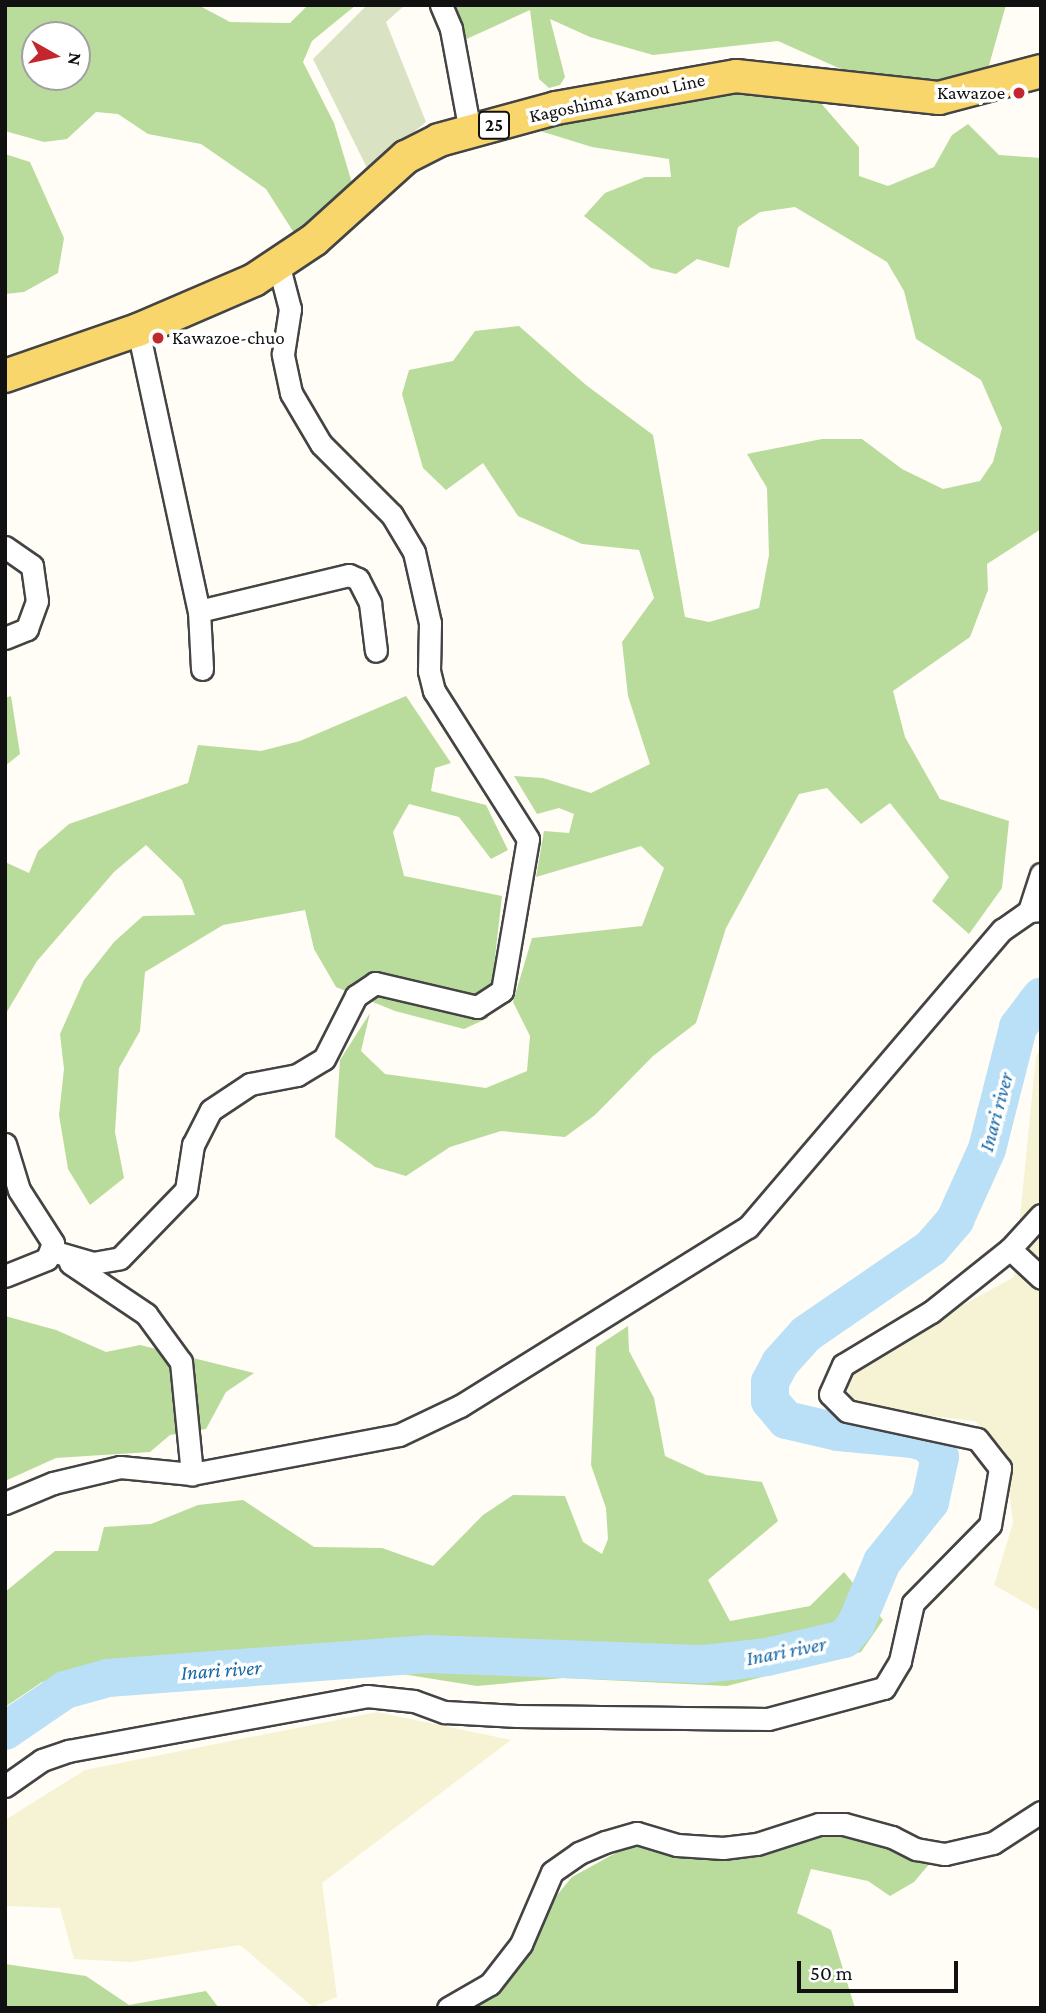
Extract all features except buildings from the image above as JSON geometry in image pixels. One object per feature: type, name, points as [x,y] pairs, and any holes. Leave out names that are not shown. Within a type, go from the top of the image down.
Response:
[{"type":"main road","name":"Kagoshima Kamou Line","points":[[5,376],[138,330],[279,267],[406,156],[439,140],[556,108],[736,76],[939,98],[1041,71]]},
{"type":"street","points":[[441,5],[452,29],[470,132]]},
{"type":"street","points":[[52,1251],[93,1263],[120,1258],[186,1190],[193,1145],[211,1110],[250,1084],[297,1075],[324,1059],[356,996],[375,983],[477,1007],[502,990],[528,839],[434,691],[429,671],[430,623],[414,552],[391,515],[321,444],[292,393],[283,354],[290,309],[279,267]]},
{"type":"street","points":[[138,330],[199,611],[202,669]]},
{"type":"street","points":[[5,547],[32,566],[37,601],[27,629],[5,638]]},
{"type":"street","points":[[199,611],[349,575],[358,579],[370,603],[376,651]]},
{"type":"street","points":[[5,1503],[53,1483],[120,1467],[192,1474],[399,1435],[460,1406],[748,1227],[1002,930],[1035,910],[1041,874]]},
{"type":"street","points":[[5,1144],[19,1190],[49,1235],[52,1251],[47,1259],[5,1276]]},
{"type":"street","points":[[5,1786],[42,1760],[68,1751],[367,1696],[414,1701],[445,1712],[517,1716],[768,1719],[884,1688],[900,1661],[913,1603],[989,1525],[1000,1468],[977,1439],[847,1411],[830,1394],[843,1365],[931,1312],[1010,1249],[1041,1215]]},
{"type":"street","points":[[1010,1249],[1041,1278]]},
{"type":"street","points":[[52,1251],[146,1314],[181,1362],[192,1474]]},
{"type":"street","points":[[448,2008],[490,1983],[521,1944],[552,1872],[579,1853],[605,1842],[637,1833],[677,1845],[723,1848],[757,1844],[819,1824],[844,1824],[892,1837],[916,1849],[945,1854],[993,1843],[1041,1812]]},
{"type":"shaded area","points":[[1041,1048],[1041,1612],[994,1585],[1013,1523],[1004,1450],[975,1421],[879,1410],[852,1400],[845,1386],[847,1369],[1014,1277],[1036,1056]]},
{"type":"shaded area","points":[[377,1712],[511,1740],[322,1883],[337,1997],[313,2007],[240,1945],[131,1962],[74,1959],[60,1908],[5,1906],[5,1820],[85,1770]]},
{"type":"green space","points":[[5,5],[198,5],[230,22],[290,23],[308,5],[356,5],[312,41],[303,62],[334,123],[352,183],[296,236],[266,189],[201,144],[148,134],[118,114],[96,112],[67,139],[44,142],[5,131]]},
{"type":"green space","points":[[367,5],[405,5],[386,22],[426,122],[368,170],[313,59]]},
{"type":"green space","points":[[453,5],[1006,5],[986,76],[951,85],[859,77],[778,41],[653,55],[590,37],[550,19],[565,77],[560,85],[549,88],[539,79],[530,10],[460,42],[450,8]]},
{"type":"green space","points":[[728,90],[813,94],[859,147],[859,176],[888,186],[934,167],[952,135],[968,124],[999,155],[1041,158],[1041,529],[987,564],[988,590],[970,637],[893,691],[905,737],[940,799],[1009,821],[1002,888],[969,934],[932,901],[949,877],[890,803],[861,824],[827,788],[799,794],[726,928],[696,1023],[653,1056],[595,1115],[565,1137],[501,1131],[450,1147],[406,1176],[375,1167],[335,1137],[340,1060],[370,1013],[361,1051],[385,1074],[486,1088],[527,1071],[530,1036],[513,1002],[532,938],[642,926],[664,868],[641,846],[536,877],[544,831],[569,833],[574,814],[559,808],[537,814],[514,776],[543,778],[591,793],[650,764],[628,696],[622,642],[654,598],[639,550],[582,544],[518,516],[483,463],[446,490],[423,468],[402,394],[409,370],[453,361],[475,331],[519,326],[586,385],[653,435],[685,617],[709,622],[759,608],[769,555],[767,488],[747,454],[822,439],[862,439],[902,469],[943,489],[980,481],[993,462],[1002,428],[981,380],[916,339],[904,291],[887,262],[795,207],[760,212],[738,227],[729,268],[697,259],[676,274],[651,268],[584,216],[605,193],[645,177],[671,177],[669,159],[592,147],[524,126]]},
{"type":"green space","points":[[5,154],[30,162],[64,238],[58,273],[24,292],[5,294]]},
{"type":"green space","points":[[11,696],[20,754],[5,766],[5,698]]},
{"type":"green space","points":[[406,696],[451,763],[435,768],[431,791],[486,805],[508,850],[491,859],[459,817],[409,804],[393,832],[404,876],[502,896],[488,1018],[464,1029],[395,1011],[336,987],[314,949],[305,910],[223,925],[145,972],[140,1031],[119,1068],[115,1132],[124,1178],[90,1205],[68,1169],[59,1115],[64,1069],[60,1034],[84,980],[114,942],[143,916],[195,915],[182,880],[146,845],[114,872],[37,961],[5,1015],[5,862],[29,873],[38,851],[69,824],[188,783],[198,745],[261,751],[300,741]]},
{"type":"green space","points":[[5,1316],[56,1330],[106,1352],[140,1345],[254,1373],[226,1392],[206,1429],[170,1435],[150,1452],[56,1458],[5,1481]]},
{"type":"green space","points":[[628,1326],[629,1351],[654,1398],[665,1456],[706,1475],[762,1482],[778,1521],[708,1580],[730,1621],[810,1606],[844,1572],[883,1620],[861,1652],[727,1686],[563,1678],[477,1686],[402,1674],[182,1659],[42,1682],[5,1707],[5,1592],[55,1551],[98,1551],[104,1527],[151,1524],[198,1505],[243,1500],[314,1547],[382,1548],[433,1566],[483,1515],[513,1495],[565,1496],[583,1542],[602,1554],[608,1539],[606,1508],[591,1465],[596,1347]]},
{"type":"green space","points":[[844,1829],[887,1840],[931,1862],[914,1882],[890,1896],[868,1881],[811,1869],[797,1913],[831,1930],[855,2008],[463,2008],[516,1972],[553,1900],[572,1877],[621,1850],[649,1844],[725,1861],[770,1853],[790,1841]]},
{"type":"green space","points":[[5,1964],[86,1976],[129,2005],[206,1991],[219,2008],[5,2008]]},
{"type":"waterway","name":"Inari river","points":[[5,1731],[65,1690],[108,1678],[426,1654],[704,1664],[767,1657],[844,1639],[856,1624],[882,1562],[930,1502],[940,1457],[927,1443],[913,1439],[838,1432],[786,1420],[770,1401],[770,1382],[780,1363],[806,1334],[931,1248],[955,1220],[987,1149],[1018,1027],[1041,997]]},
{"type":"place","name":"Kawazoe","points":[[1019,93]]},
{"type":"place","name":"Kawazoe-chuo","points":[[158,338]]}]
